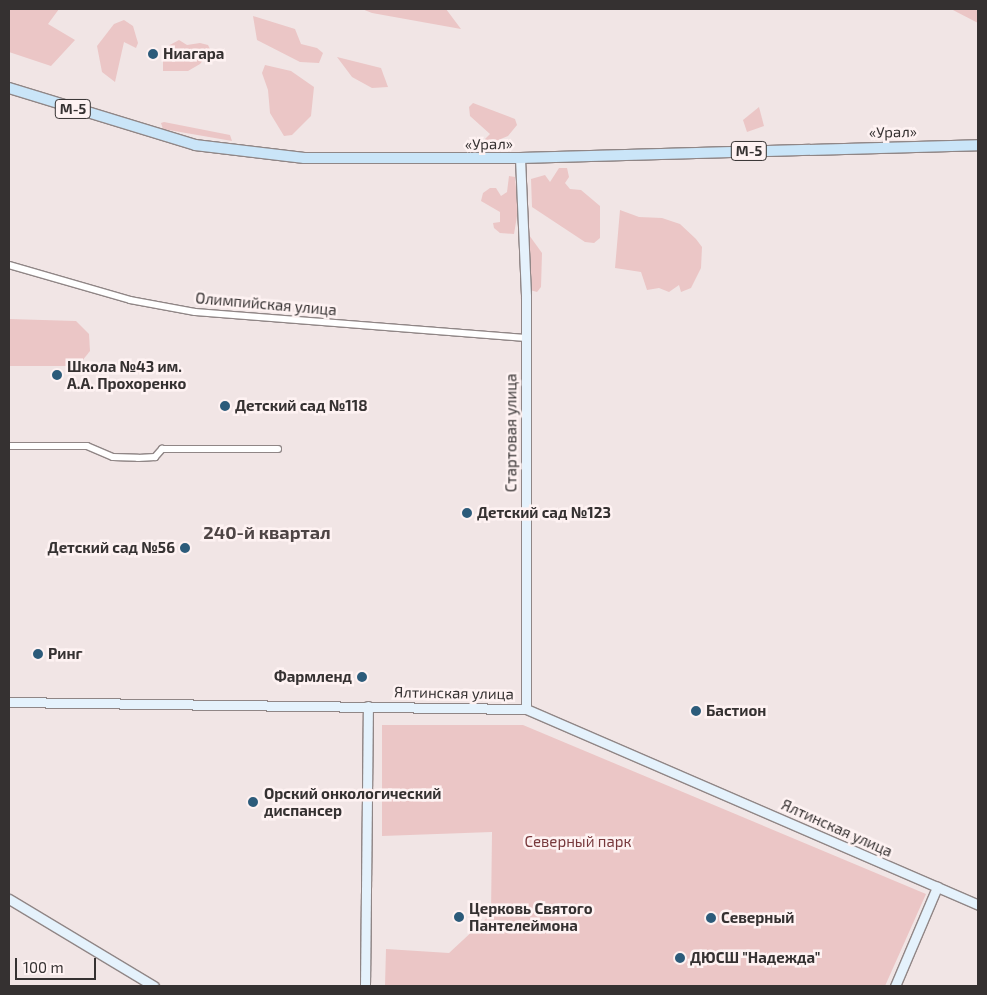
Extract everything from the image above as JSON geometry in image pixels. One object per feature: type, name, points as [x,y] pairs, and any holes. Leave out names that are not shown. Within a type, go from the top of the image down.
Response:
[{"type":"main road","name":"«Урал»","points":[[9,88],[138,130],[196,145],[254,154],[359,160],[520,158],[978,145]]},
{"type":"main road","name":"Стартовая улица","points":[[520,158],[526,338],[526,709]]},
{"type":"main road","name":"Ялтинская улица","points":[[9,702],[526,709],[978,905]]},
{"type":"main road","points":[[365,986],[368,706]]},
{"type":"main road","points":[[895,986],[937,887]]},
{"type":"main road","points":[[9,900],[154,986]]},
{"type":"street","name":"Олимпийская улица","points":[[9,265],[130,300],[195,312],[526,338]]},
{"type":"street","points":[[9,446],[87,446],[113,456],[138,458],[156,457],[162,449],[278,450]]},
{"type":"green space","points":[[9,9],[59,9],[48,24],[75,40],[51,66],[9,52]]},
{"type":"green space","points":[[362,9],[446,9],[461,29],[372,13]]},
{"type":"green space","points":[[951,9],[978,9],[978,23]]},
{"type":"green space","points":[[253,16],[295,29],[301,44],[317,48],[323,53],[319,63],[300,62],[257,40]]},
{"type":"green space","points":[[124,20],[133,26],[138,43],[136,48],[124,42],[115,82],[102,72],[97,46],[114,24]]},
{"type":"green space","points":[[179,40],[187,45],[200,43],[208,45],[211,51],[200,64],[188,71],[163,71],[163,58],[168,46]]},
{"type":"green space","points":[[337,57],[381,68],[388,87],[372,88],[352,77]]},
{"type":"green space","points":[[265,65],[291,71],[314,87],[311,116],[292,135],[284,136],[270,113],[268,90],[262,73]]},
{"type":"green space","points":[[473,103],[515,119],[517,125],[508,136],[486,145],[485,139],[490,134],[470,116],[469,107]]},
{"type":"green space","points":[[759,107],[764,126],[747,132],[743,120]]},
{"type":"green space","points":[[161,123],[230,135],[232,141],[163,129]]},
{"type":"green space","points":[[559,168],[567,168],[569,177],[565,183],[570,189],[581,190],[600,206],[600,238],[594,243],[585,242],[532,207],[531,179],[545,175],[550,182]]},
{"type":"green space","points":[[509,176],[515,177],[518,210],[514,234],[500,233],[494,228],[493,223],[500,222],[500,212],[481,201],[483,193],[490,188],[496,188],[501,196],[507,192]]},
{"type":"green space","points":[[620,210],[639,217],[662,218],[680,224],[696,239],[702,247],[701,268],[691,288],[681,292],[679,285],[669,292],[659,288],[647,290],[641,272],[615,268]]},
{"type":"green space","points":[[529,235],[542,253],[541,287],[537,292],[530,290]]},
{"type":"green space","points":[[9,319],[76,321],[89,334],[90,351],[82,361],[72,366],[9,366]]},
{"type":"green space","name":"Северный парк","points":[[382,725],[523,725],[926,894],[885,986],[385,986],[386,949],[449,953],[491,914],[492,832],[382,836]]},
{"type":"place","name":"Ниагара","points":[[153,54]]},
{"type":"place","name":"Школа №43 им. А.А. Прохоренко","points":[[57,375]]},
{"type":"place","name":"Детский сад №118","points":[[225,406]]},
{"type":"place","name":"Детский сад №123","points":[[467,513]]},
{"type":"place","name":"Детский сад №56","points":[[185,548]]},
{"type":"place","name":"Ринг","points":[[38,654]]},
{"type":"place","name":"Фармленд","points":[[362,677]]},
{"type":"place","name":"Бастион","points":[[696,711]]},
{"type":"place","name":"Орский онкологический диспансер","points":[[253,802]]},
{"type":"place","name":"Церковь Святого Пантелеймона","points":[[459,917]]},
{"type":"place","name":"Северный","points":[[711,918]]},
{"type":"place","name":"ДЮСШ \"Надежда\"","points":[[680,958]]},
{"type":"district","name":"240-й квартал","points":[[267,532]]}]
